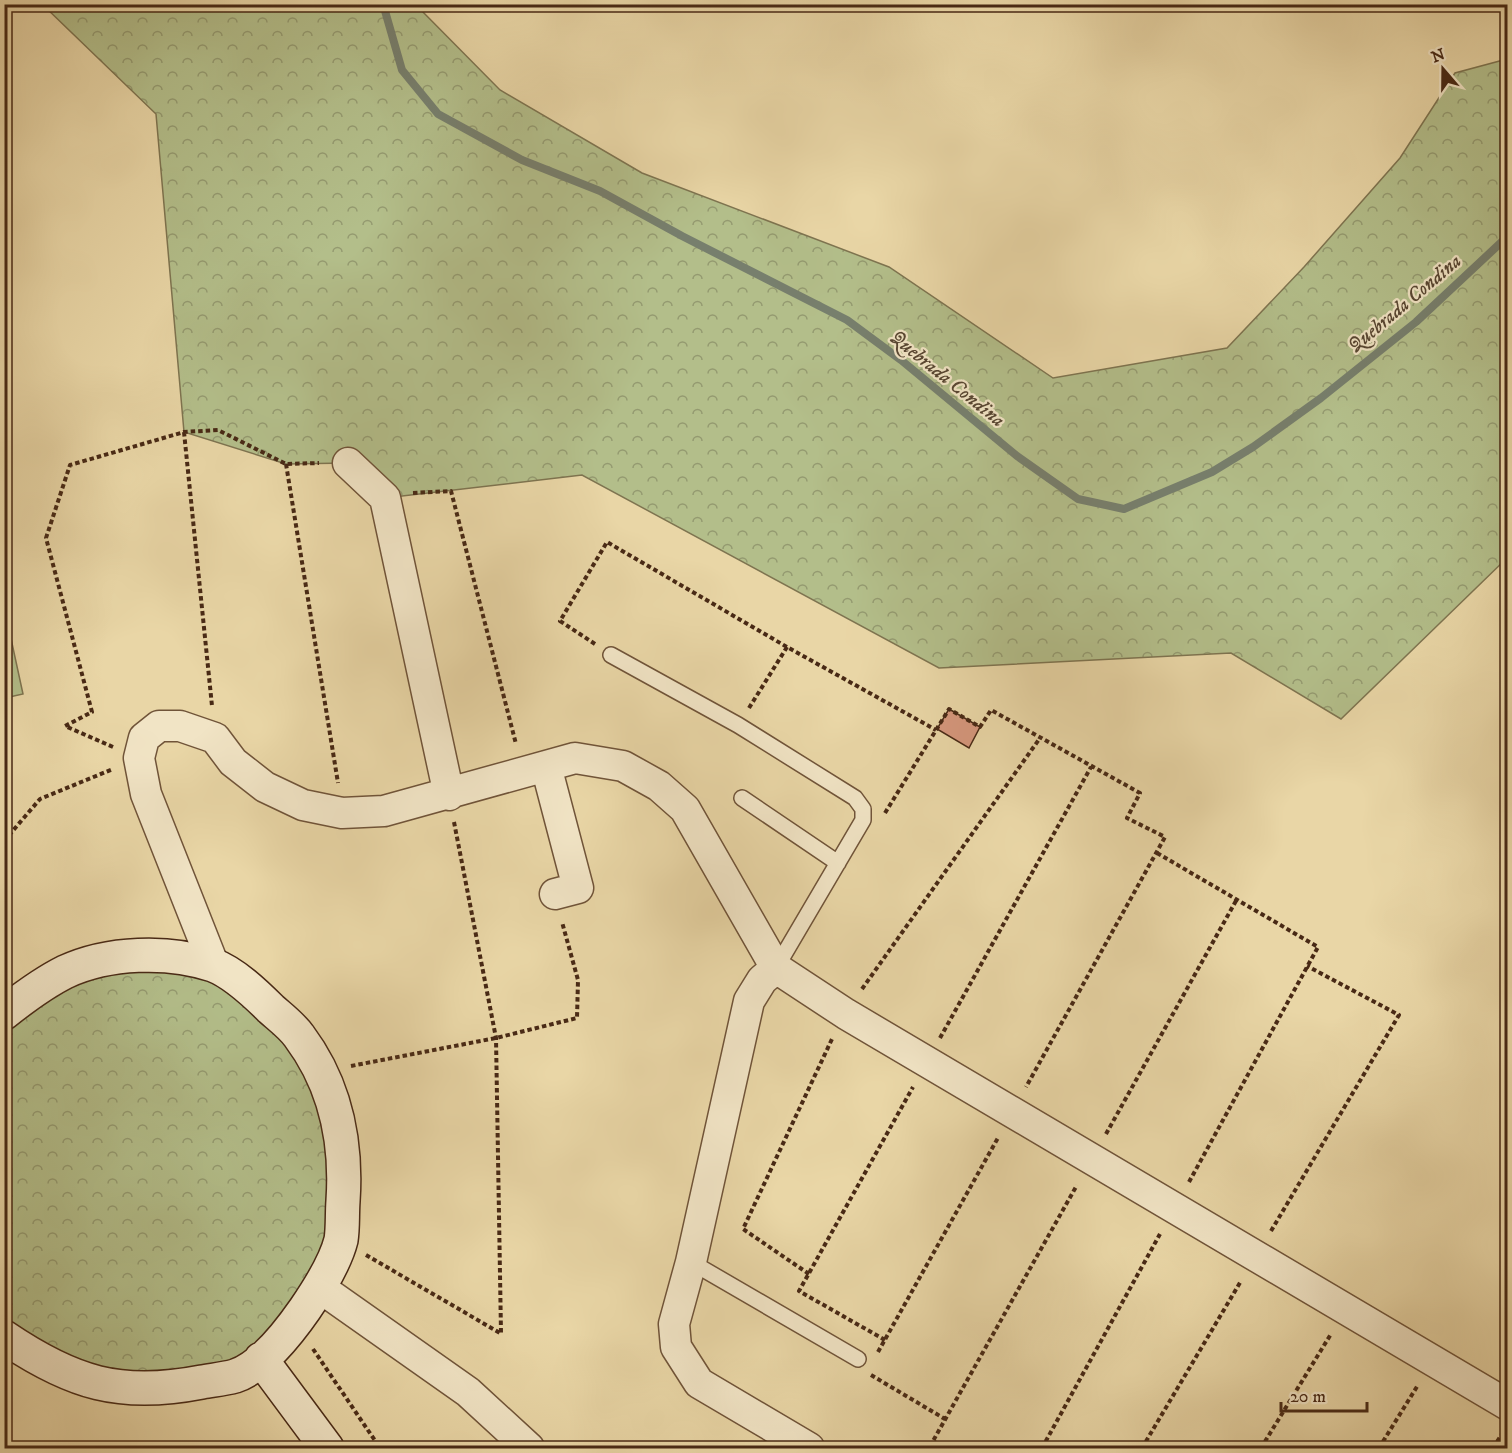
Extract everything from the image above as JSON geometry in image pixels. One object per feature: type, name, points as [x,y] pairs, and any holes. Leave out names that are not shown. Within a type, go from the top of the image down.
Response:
[{"type":"main road","points":[[4,1013],[23,998],[66,972],[112,958],[166,956],[214,966],[254,992],[298,1035],[321,1072],[341,1128],[345,1176],[340,1240],[319,1287],[287,1335],[261,1359],[237,1375],[176,1387],[130,1387],[90,1383],[60,1371],[4,1337]]},
{"type":"main road","points":[[261,1359],[327,1449]]},
{"type":"street","points":[[348,463],[385,498],[449,795]]},
{"type":"street","points":[[214,966],[146,794],[139,758],[144,738],[159,726],[180,726],[215,738],[233,762],[265,787],[303,805],[342,813],[384,811],[449,795],[575,758],[622,766],[659,786],[685,810],[776,968],[1506,1417]]},
{"type":"street","points":[[535,770],[578,888],[555,894]]},
{"type":"street","points":[[776,968],[762,980],[749,1000],[691,1262],[674,1324],[676,1347],[699,1383],[808,1449]]},
{"type":"street","points":[[319,1287],[468,1392],[529,1449]]},
{"type":"lane","points":[[611,655],[738,725],[855,798],[862,809],[863,820],[776,968]]},
{"type":"lane","points":[[742,798],[838,863]]},
{"type":"lane","points":[[691,1262],[858,1359]]},
{"type":"path","points":[[139,758],[65,726],[92,712],[46,538],[70,465],[184,432],[218,430],[286,464],[348,463]]},
{"type":"path","points":[[184,432],[215,738]]},
{"type":"path","points":[[286,464],[342,813]]},
{"type":"path","points":[[385,498],[451,491],[535,770]]},
{"type":"path","points":[[611,655],[560,621],[608,542],[787,647],[936,730]]},
{"type":"path","points":[[738,725],[787,647]]},
{"type":"path","points":[[881,820],[949,709],[980,727],[991,710],[1140,793],[1127,818],[1165,837],[1022,1095]]},
{"type":"path","points":[[856,996],[1040,738]]},
{"type":"path","points":[[4,841],[40,799],[139,758]]},
{"type":"path","points":[[1002,1130],[885,1340],[800,1291],[1091,767]]},
{"type":"path","points":[[340,1240],[501,1333],[496,1038],[449,795]]},
{"type":"path","points":[[1157,853],[1317,947],[1184,1191]]},
{"type":"path","points":[[321,1072],[496,1038],[577,1018],[578,980],[555,894]]},
{"type":"path","points":[[1101,1142],[1237,899]]},
{"type":"path","points":[[1266,1239],[1399,1015],[1307,966]]},
{"type":"path","points":[[809,1274],[742,1229],[836,1031]]},
{"type":"path","points":[[945,1449],[933,1441],[1081,1177]]},
{"type":"path","points":[[1042,1449],[1164,1227]]},
{"type":"path","points":[[1142,1449],[1245,1275]]},
{"type":"path","points":[[1262,1449],[1335,1328]]},
{"type":"path","points":[[310,1344],[380,1449]]},
{"type":"path","points":[[866,1372],[945,1419]]},
{"type":"path","points":[[1379,1449],[1421,1380]]},
{"type":"path","points":[[1493,1449],[1506,1417]]},
{"type":"green space","points":[[43,5],[416,5],[500,90],[642,173],[889,267],[1053,378],[1227,348],[1304,267],[1400,158],[1455,73],[1507,59],[1507,558],[1341,719],[1231,653],[939,668],[582,475],[385,498],[348,463],[286,464],[184,432],[156,114]]},
{"type":"green space","points":[[5,611],[23,694],[4,698]]},
{"type":"green space","points":[[214,966],[321,1072],[341,1240],[261,1359],[130,1387],[5,1337],[5,1013],[66,972]]},
{"type":"building","points":[[949,709],[980,727],[969,748],[937,729]]},
{"type":"waterway","name":"Quebrada Condina","points":[[383,4],[402,70],[438,114],[522,160],[600,191],[682,236],[847,320],[901,360],[1017,456],[1078,499],[1124,509],[1212,472],[1253,447],[1321,398],[1416,322],[1508,236]]}]
